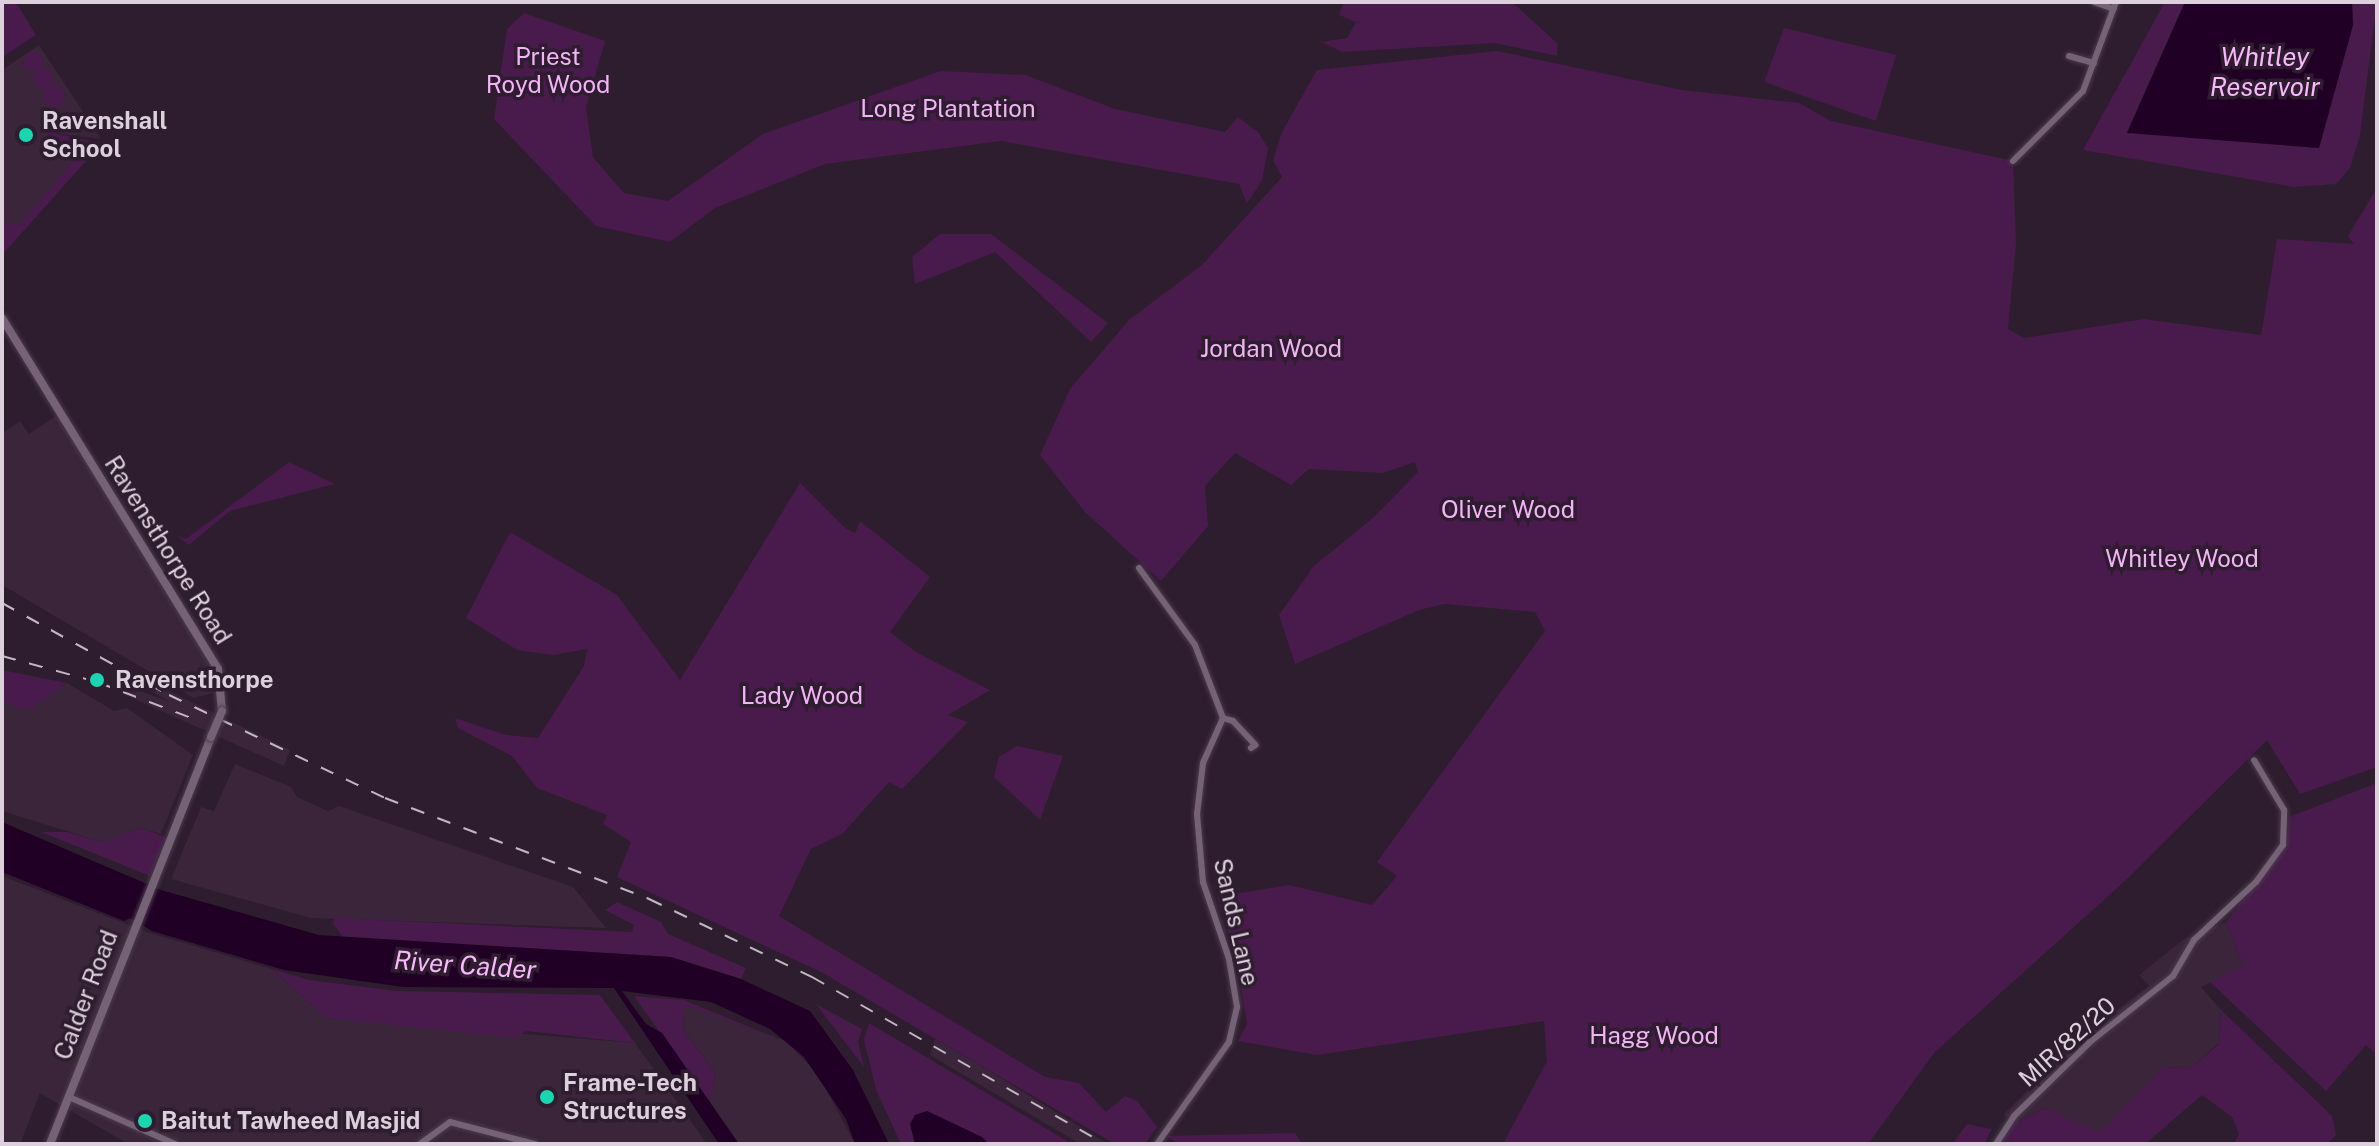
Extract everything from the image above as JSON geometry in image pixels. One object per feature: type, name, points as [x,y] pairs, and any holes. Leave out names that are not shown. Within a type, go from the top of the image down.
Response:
[{"type":"street","points":[[2013,161],[2075,103],[2115,6],[2094,2]]},
{"type":"street","points":[[2069,56],[2094,63]]},
{"type":"street","name":"Ravensthorpe Road","points":[[2,318],[218,669],[222,711],[161,860]]},
{"type":"street","points":[[1139,568],[1195,645],[1223,718],[1248,737],[1255,745],[1251,748]]},
{"type":"street","name":"Sands Lane","points":[[1157,1144],[1229,1042],[1237,1021],[1229,959],[1203,882],[1197,814],[1203,763],[1223,718]]},
{"type":"street","name":"MIR/82/20","points":[[1996,1144],[2014,1116],[2090,1042],[2173,976],[2194,940],[2256,882],[2283,845],[2284,810],[2254,760]]},
{"type":"street","name":"Calder Road","points":[[50,1144],[161,860]]},
{"type":"street","points":[[69,1097],[175,1144]]},
{"type":"street","points":[[420,1144],[435,1129],[450,1122],[535,1144]]},
{"type":"shaded area","name":"Ravenshall School","points":[[39,45],[101,139],[46,132],[78,157],[18,227],[2,221],[2,70]]},
{"type":"shaded area","points":[[60,413],[213,659],[213,693],[194,698],[2,585],[2,433],[20,421],[29,434]]},
{"type":"shaded area","points":[[128,671],[290,750],[284,766],[121,693],[122,684],[170,702],[125,677]]},
{"type":"shaded area","points":[[67,683],[114,711],[127,708],[193,755],[161,834],[142,828],[102,842],[2,811],[2,702],[29,709]]},
{"type":"shaded area","points":[[235,764],[291,787],[297,797],[328,811],[339,806],[573,887],[606,928],[311,918],[171,879],[201,807],[214,811]]},
{"type":"shaded area","points":[[2,876],[147,932],[272,969],[326,1018],[635,1043],[707,1144],[128,1144],[40,1093],[20,1144],[2,1144]]},
{"type":"shaded area","points":[[2226,922],[2243,966],[2201,987],[2221,1010],[2219,1043],[2192,1067],[2163,1068],[2100,1133],[2044,1108],[2013,1124],[2004,1114],[2034,1084],[2022,1073],[2080,1022],[2089,1031],[2149,986],[2139,975],[2184,939]]},
{"type":"shaded area","points":[[686,1004],[786,1041],[818,1074],[855,1144],[738,1144],[709,1102],[716,1074],[683,1030]]},
{"type":"shaded area","points":[[935,1039],[1108,1144],[1080,1144],[930,1055]]},
{"type":"green space","points":[[2,2],[16,2],[36,35],[2,57]]},
{"type":"green space","points":[[1344,2],[1512,2],[1558,44],[1557,56],[1495,43],[1342,52],[1322,42],[1347,38],[1356,22],[1339,15]]},
{"type":"green space","points":[[2165,2],[2185,2],[2127,132],[2319,148],[2353,25],[2352,2],[2377,2],[2360,135],[2350,168],[2336,184],[2293,187],[2083,150]]},
{"type":"green space","points":[[524,13],[605,41],[586,108],[593,157],[624,193],[668,201],[763,134],[941,71],[1025,75],[1115,109],[1225,132],[1238,117],[1258,132],[1268,148],[1262,181],[1247,203],[1239,184],[1001,141],[825,164],[715,208],[670,242],[596,226],[494,119],[507,29]]},
{"type":"green space","points":[[1784,28],[1896,55],[1876,121],[1764,82]]},
{"type":"green space","points":[[1497,51],[1682,90],[1799,103],[1831,121],[2013,161],[2016,243],[2008,329],[2024,338],[2144,319],[2261,335],[2277,239],[2354,244],[2348,236],[2377,188],[2377,767],[2300,794],[2267,740],[2127,879],[1934,1053],[1868,1144],[1503,1144],[1547,1061],[1544,1021],[1317,1055],[1238,1041],[1247,1024],[1236,956],[1217,897],[1289,885],[1372,905],[1397,876],[1377,862],[1545,631],[1535,612],[1445,604],[1419,610],[1295,664],[1279,615],[1314,566],[1374,517],[1418,472],[1415,462],[1383,473],[1309,469],[1291,485],[1235,453],[1205,486],[1208,526],[1161,581],[1085,512],[1040,455],[1070,389],[1130,319],[1202,265],[1282,177],[1273,160],[1282,132],[1317,70]]},
{"type":"green space","points":[[33,52],[40,55],[43,62],[40,69],[33,72],[26,69],[23,62],[26,55]]},
{"type":"green space","points":[[43,69],[50,72],[53,79],[50,86],[43,89],[36,86],[33,79],[36,72]]},
{"type":"green space","points":[[54,85],[62,88],[65,96],[62,104],[54,107],[46,104],[43,96],[46,88]]},
{"type":"green space","points":[[45,131],[102,143],[2,255],[2,221],[18,226],[77,157]]},
{"type":"green space","points":[[940,234],[991,234],[1108,323],[1091,342],[995,252],[915,284],[912,257]]},
{"type":"green space","points":[[289,462],[335,484],[230,511],[189,545],[176,535],[186,539]]},
{"type":"green space","name":"Lady Wood","points":[[800,483],[845,528],[855,533],[860,521],[930,577],[890,632],[917,653],[990,690],[948,715],[968,722],[902,789],[889,782],[842,834],[811,849],[779,916],[1045,1077],[1079,1083],[1106,1112],[1125,1096],[1137,1101],[1157,1127],[1145,1144],[1115,1144],[821,972],[617,877],[631,842],[603,824],[607,815],[537,788],[512,756],[458,728],[455,718],[506,735],[538,738],[584,666],[587,649],[553,655],[517,650],[466,618],[510,532],[617,595],[680,680]]},
{"type":"green space","points":[[2,670],[67,683],[29,710],[2,702]]},
{"type":"green space","points":[[1017,746],[1063,756],[1040,820],[994,777],[999,757]]},
{"type":"green space","points":[[2377,783],[2377,1055],[2366,1045],[2326,1091],[2210,982],[2243,966],[2226,922],[2287,843],[2289,817]]},
{"type":"green space","points":[[142,828],[165,837],[150,876],[41,832],[67,832],[102,842]]},
{"type":"green space","points":[[617,902],[661,922],[668,934],[746,968],[741,979],[671,957],[343,937],[333,924],[334,918],[632,932],[634,925],[605,910]]},
{"type":"green space","points":[[272,969],[309,980],[397,991],[600,995],[635,1043],[526,1031],[516,1038],[326,1018]]},
{"type":"green space","points":[[634,996],[684,1000],[774,1037],[686,1005],[683,1030],[716,1074],[709,1102]]},
{"type":"green space","points":[[816,1004],[862,1029],[858,1042],[864,1067]]},
{"type":"green space","points":[[2221,1010],[2332,1116],[2336,1135],[2327,1144],[2234,1144],[2239,1134],[2232,1117],[2202,1095],[2145,1144],[2001,1144],[2013,1124],[2044,1108],[2100,1132],[2163,1068],[2192,1067],[2219,1044]]},
{"type":"green space","points":[[869,1023],[1072,1144],[989,1144],[927,1111],[910,1124],[915,1144],[901,1144],[876,1090],[864,1040]]},
{"type":"green space","points":[[1967,1124],[1992,1129],[1984,1144],[1952,1144]]},
{"type":"green space","points":[[1295,1133],[1302,1144],[1178,1144],[1167,1136]]},
{"type":"water","name":"Whitley Reservoir","points":[[2185,2],[2352,2],[2353,25],[2319,148],[2127,133]]},
{"type":"water","name":"River Calder","points":[[2,822],[161,890],[319,935],[671,957],[741,979],[810,1011],[853,1070],[889,1144],[855,1144],[846,1119],[804,1057],[770,1029],[711,1002],[622,991],[646,1024],[662,1033],[739,1144],[719,1144],[614,988],[403,987],[284,970],[152,931],[130,918],[124,921],[2,872]]},
{"type":"water","points":[[927,1111],[982,1137],[989,1144],[915,1144],[910,1124],[915,1115]]},
{"type":"railway","points":[[2,603],[169,695],[385,798],[649,899],[812,977],[1105,1144]]},
{"type":"railway","points":[[2,656],[97,682],[199,721]]},
{"type":"place","name":"Ravenshall School","points":[[26,135]]},
{"type":"place","name":"Ravensthorpe","points":[[97,680]]},
{"type":"place","name":"Frame-Tech Structures","points":[[547,1097]]},
{"type":"place","name":"Baitut Tawheed Masjid","points":[[145,1121]]},
{"type":"park label","name":"Priest Royd Wood","points":[[548,71]]},
{"type":"park label","name":"Long Plantation","points":[[948,109]]},
{"type":"park label","name":"Jordan Wood","points":[[1271,349]]},
{"type":"park label","name":"Oliver Wood","points":[[1508,510]]},
{"type":"park label","name":"Whitley Wood","points":[[2182,559]]},
{"type":"park label","name":"Hagg Wood","points":[[1654,1036]]}]
